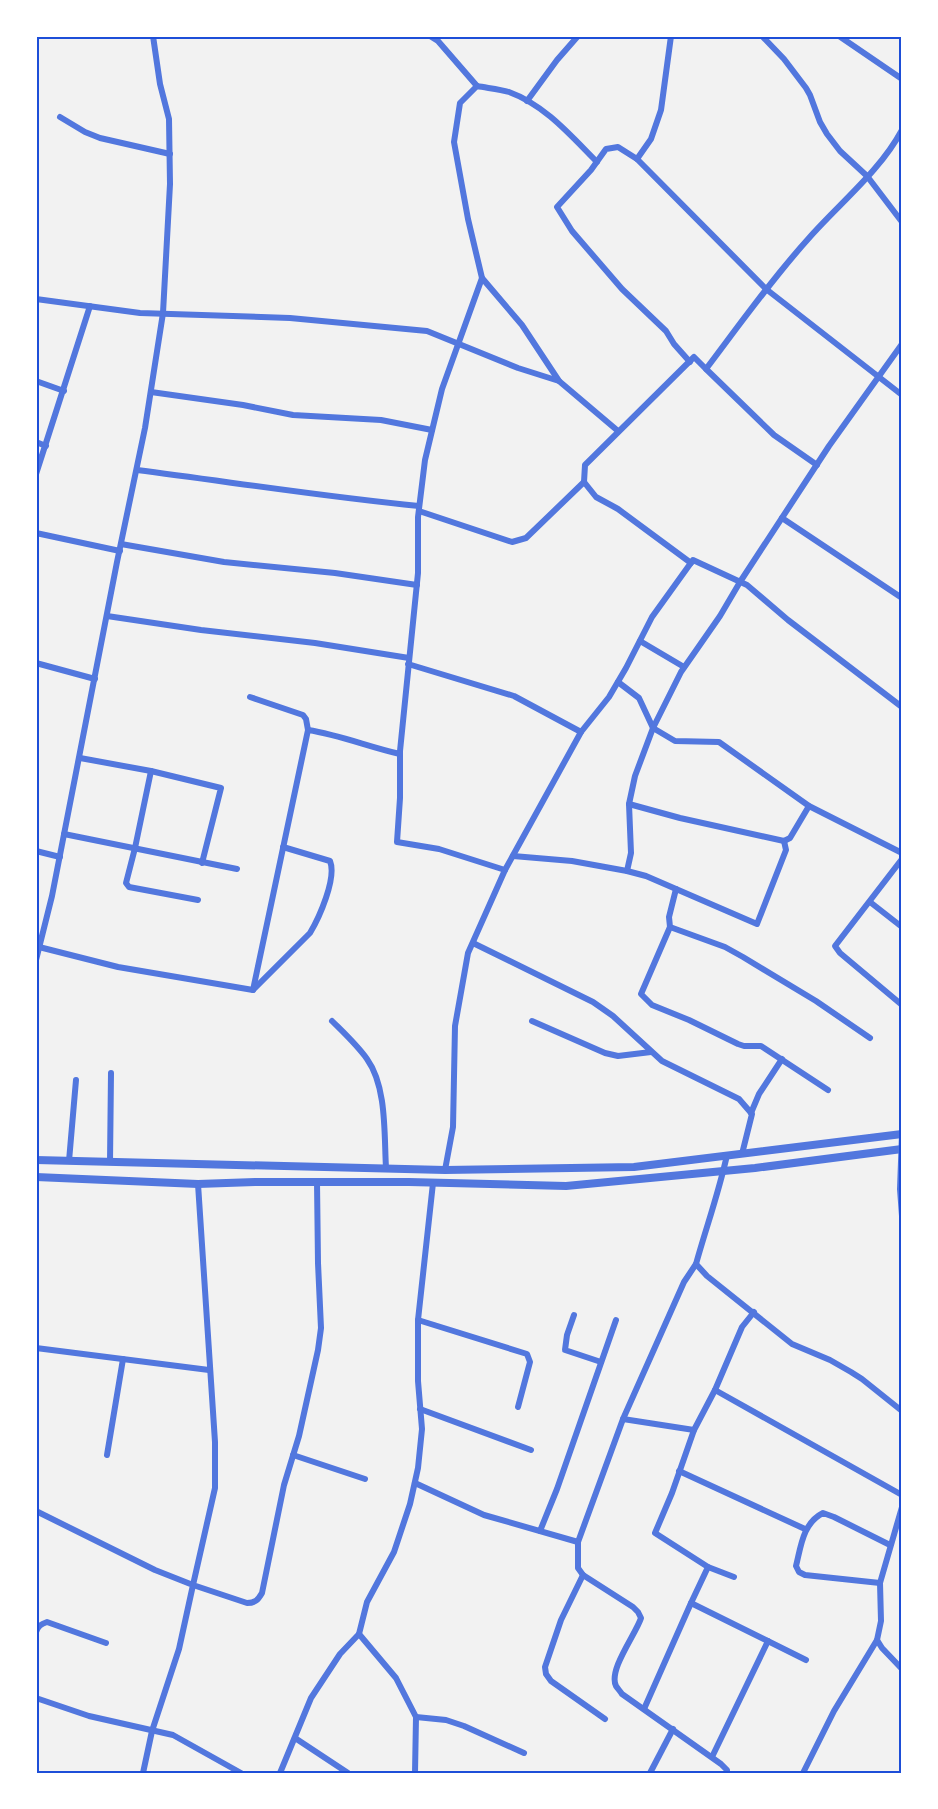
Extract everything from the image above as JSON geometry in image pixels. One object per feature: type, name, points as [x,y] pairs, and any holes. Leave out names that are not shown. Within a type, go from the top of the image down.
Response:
[{"type":"street","points":[[36,960],[60,857],[137,470],[163,314],[170,184],[169,119],[160,84],[153,36]]},
{"type":"street","points":[[408,36],[420,36]]},
{"type":"street","points":[[430,36],[438,41],[477,86],[508,92],[545,112],[597,162]]},
{"type":"street","points":[[527,101],[578,36]]},
{"type":"street","points":[[637,159],[651,139],[661,110],[671,36]]},
{"type":"street","points":[[762,36],[784,59],[806,88],[827,134],[840,151],[867,177],[902,222]]},
{"type":"street","points":[[838,36],[902,79]]},
{"type":"street","points":[[477,86],[460,103],[454,142],[468,219],[482,278],[522,326],[559,381],[618,431]]},
{"type":"street","points":[[60,117],[100,138],[170,153]]},
{"type":"street","points":[[706,369],[766,289],[809,237],[899,143],[902,130]]},
{"type":"street","points":[[690,362],[666,331],[622,289],[572,231],[557,207],[597,162],[606,148],[618,147],[637,159],[766,289],[902,395]]},
{"type":"street","points":[[482,278],[442,389],[425,460],[419,509],[417,585],[400,754],[397,842],[439,849],[505,870]]},
{"type":"street","points":[[36,299],[140,313],[290,318],[427,331],[518,368],[559,381]]},
{"type":"street","points":[[36,474],[90,306]]},
{"type":"street","points":[[627,871],[631,852],[629,804],[635,776],[653,728],[684,667],[720,616],[817,465],[902,344]]},
{"type":"street","points":[[691,563],[618,509],[596,497],[584,482],[585,465],[694,357],[774,435],[817,465]]},
{"type":"street","points":[[36,381],[64,391]]},
{"type":"street","points":[[151,392],[243,405],[293,415],[381,420],[432,430]]},
{"type":"street","points":[[36,442],[46,446]]},
{"type":"street","points":[[137,470],[261,485],[419,509],[512,542],[526,538],[584,482]]},
{"type":"street","points":[[782,518],[902,598]]},
{"type":"street","points":[[36,533],[224,562],[334,573],[417,585]]},
{"type":"street","points":[[445,1170],[453,1127],[455,1026],[468,953],[505,870],[581,732],[609,697],[652,617],[693,560],[747,585],[788,620],[902,707]]},
{"type":"street","points":[[107,616],[153,624],[315,643],[408,661],[514,696],[581,732]]},
{"type":"street","points":[[640,641],[684,667]]},
{"type":"street","points":[[36,663],[95,679]]},
{"type":"street","points":[[618,682],[639,698],[653,728],[675,741],[719,742],[808,807],[902,852]]},
{"type":"street","points":[[250,697],[303,714],[308,730],[253,990]]},
{"type":"street","points":[[308,730],[326,732],[376,749],[400,754]]},
{"type":"street","points":[[80,758],[151,771],[221,788],[202,863]]},
{"type":"street","points":[[151,771],[127,886],[198,900]]},
{"type":"street","points":[[629,804],[784,841],[790,838],[808,807]]},
{"type":"street","points":[[64,834],[237,869]]},
{"type":"street","points":[[513,856],[572,861],[646,876],[757,924],[786,850],[784,841]]},
{"type":"street","points":[[253,990],[310,933],[328,891],[333,867],[330,861],[283,847]]},
{"type":"street","points":[[36,851],[60,857]]},
{"type":"street","points":[[902,859],[835,946],[840,953],[902,1005]]},
{"type":"street","points":[[676,889],[669,917],[670,927],[641,994],[644,999],[652,1005],[738,1044],[761,1046],[828,1089]]},
{"type":"street","points":[[870,902],[902,927]]},
{"type":"street","points":[[670,927],[725,947],[816,1001],[870,1038]]},
{"type":"street","points":[[473,943],[592,1002],[613,1016],[662,1061],[739,1099],[752,1113]]},
{"type":"street","points":[[39,947],[118,967],[253,990]]},
{"type":"street","points":[[332,1021],[368,1059],[377,1077],[382,1099],[387,1168]]},
{"type":"street","points":[[532,1021],[605,1053],[618,1056],[651,1052]]},
{"type":"street","points":[[742,1154],[759,1094],[782,1059]]},
{"type":"street","points":[[110,1162],[111,1073]]},
{"type":"street","points":[[69,1161],[76,1080]]},
{"type":"street","points":[[36,1160],[445,1170],[634,1167],[902,1134],[900,1189],[902,1216]]},
{"type":"street","points":[[36,1177],[198,1184],[317,1182],[566,1186],[902,1149]]},
{"type":"street","points":[[727,1155],[720,1189],[696,1264],[684,1282],[623,1419],[578,1542],[578,1568],[583,1575],[638,1612],[641,1618],[615,1674],[616,1686],[622,1694],[721,1764],[727,1773]]},
{"type":"street","points":[[36,1511],[155,1570],[247,1603],[254,1603],[258,1600],[262,1593],[284,1485],[318,1350],[321,1328],[317,1182]]},
{"type":"street","points":[[280,1773],[311,1698],[340,1654],[359,1634],[367,1602],[394,1551],[410,1504],[422,1429],[418,1381],[418,1320],[433,1183]]},
{"type":"street","points":[[143,1773],[153,1731],[179,1649],[215,1488],[215,1442],[198,1184]]},
{"type":"street","points":[[696,1264],[707,1276],[792,1344],[830,1360],[851,1372],[902,1412]]},
{"type":"street","points":[[734,1576],[708,1567],[656,1533],[694,1430],[715,1390],[742,1327],[754,1312]]},
{"type":"street","points":[[574,1315],[565,1350],[601,1362]]},
{"type":"street","points":[[418,1320],[527,1354],[530,1362],[518,1407]]},
{"type":"street","points":[[540,1531],[616,1320]]},
{"type":"street","points":[[36,1348],[209,1370]]},
{"type":"street","points":[[107,1455],[123,1359]]},
{"type":"street","points":[[715,1390],[902,1495]]},
{"type":"street","points":[[420,1409],[531,1450]]},
{"type":"street","points":[[623,1419],[694,1430]]},
{"type":"street","points":[[293,1455],[364,1479]]},
{"type":"street","points":[[679,1471],[805,1529]]},
{"type":"street","points":[[415,1483],[484,1515],[578,1542]]},
{"type":"street","points":[[803,1773],[834,1711],[877,1640],[882,1614],[879,1583],[902,1507]]},
{"type":"street","points":[[879,1583],[805,1575],[800,1572],[796,1566],[805,1529],[816,1516],[823,1513],[834,1516],[890,1545]]},
{"type":"street","points":[[645,1709],[708,1567]]},
{"type":"street","points":[[583,1575],[561,1620],[544,1667],[551,1681],[604,1719]]},
{"type":"street","points":[[691,1603],[806,1660]]},
{"type":"street","points":[[36,1632],[43,1623],[47,1622],[106,1643]]},
{"type":"street","points":[[359,1634],[396,1678],[416,1717],[417,1772]]},
{"type":"street","points":[[877,1640],[902,1670]]},
{"type":"street","points":[[712,1757],[768,1641]]},
{"type":"street","points":[[36,1698],[89,1716],[173,1735],[242,1773]]},
{"type":"street","points":[[416,1717],[446,1720],[524,1753]]},
{"type":"street","points":[[650,1773],[673,1729]]},
{"type":"street","points":[[295,1738],[348,1773]]}]
